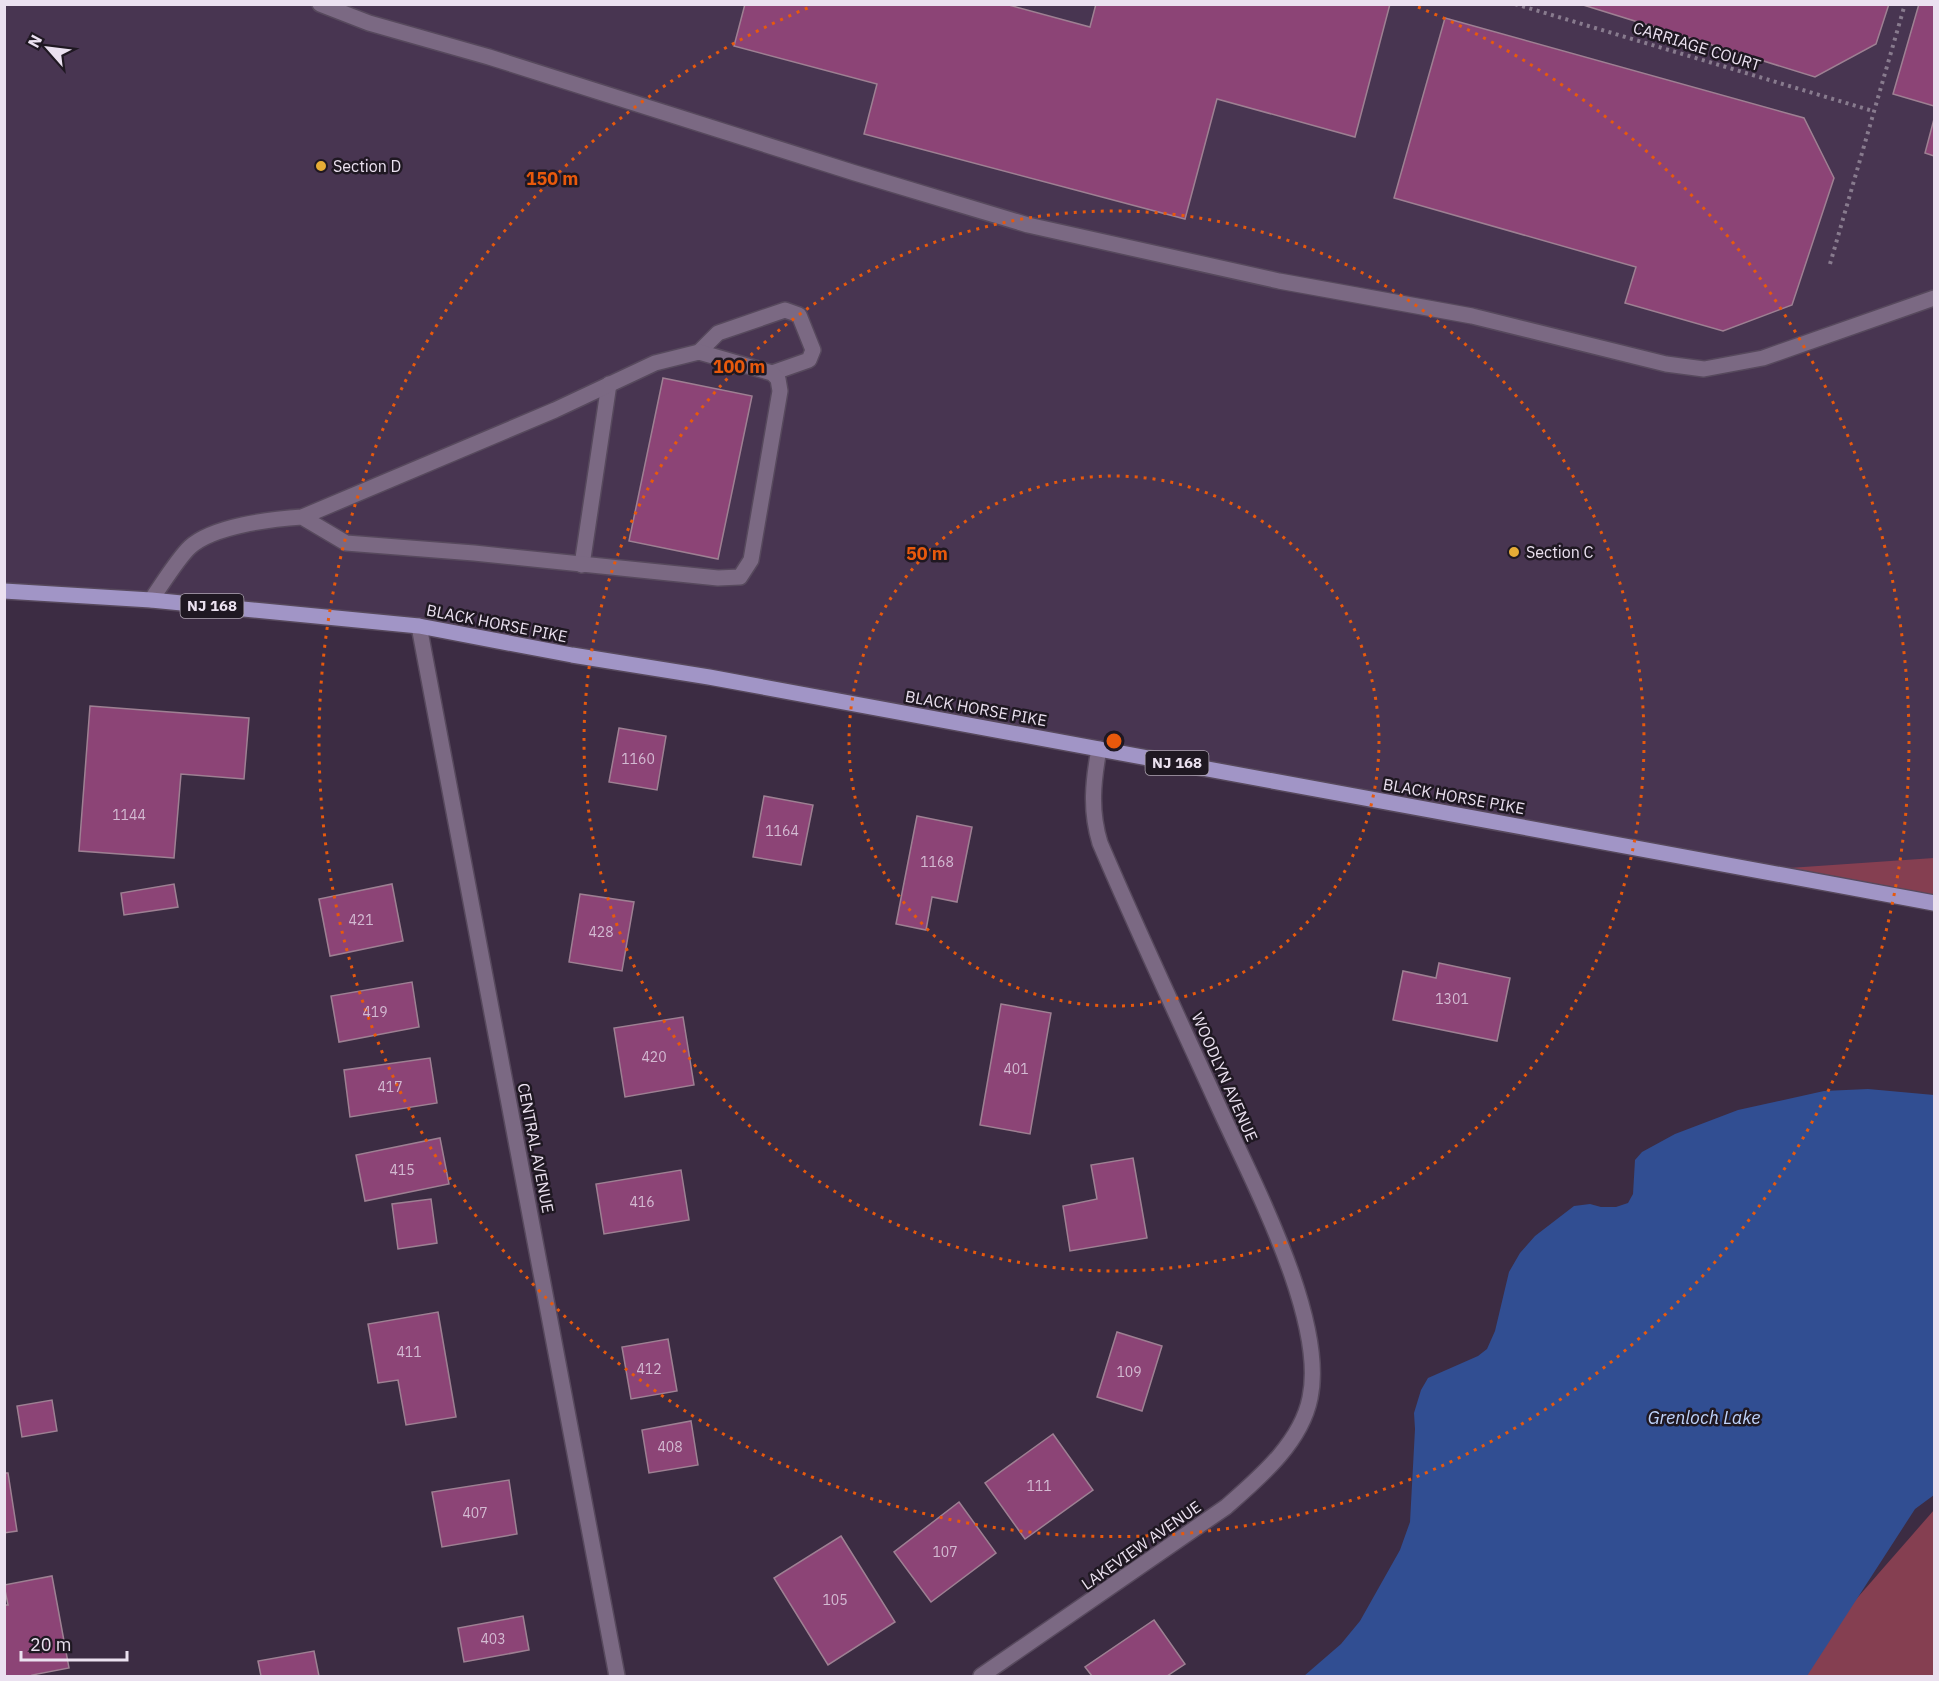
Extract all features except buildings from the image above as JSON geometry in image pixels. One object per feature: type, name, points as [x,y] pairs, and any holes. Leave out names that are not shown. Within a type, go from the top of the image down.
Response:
[{"type":"main road","name":"BLACK HORSE PIKE","points":[[4,591],[151,600],[419,626],[572,656],[710,677],[1935,903]]},
{"type":"street","points":[[321,4],[369,23],[489,57],[855,173],[1028,225],[1279,281],[1472,316],[1666,364],[1704,369],[1763,358],[1935,298]]},
{"type":"street","points":[[699,352],[718,333],[765,316],[785,310],[791,311],[799,315],[813,350],[809,360],[772,373]]},
{"type":"street","points":[[151,600],[190,547],[218,532],[268,519],[302,517],[555,410],[655,363],[699,352],[772,373],[778,380],[780,391],[752,560],[740,577],[718,578],[474,553],[346,543],[302,517]]},
{"type":"street","points":[[586,565],[609,384]]},
{"type":"street","name":"CENTRAL AVENUE","points":[[419,626],[617,1677]]},
{"type":"street","name":"WOODLYN AVENUE","points":[[1099,749],[1092,798],[1094,823],[1101,843],[1277,1237],[1305,1317],[1314,1368],[1310,1399],[1301,1422]]},
{"type":"street","name":"LAKEVIEW AVENUE","points":[[981,1677],[1226,1507],[1281,1455],[1301,1422]]},
{"type":"path","name":"CARRIAGE COURT","points":[[1515,4],[1873,111]]},
{"type":"path","points":[[1830,264],[1905,4]]},
{"type":"shaded area","points":[[5,5],[1934,5],[1934,903],[419,626],[5,591]]},
{"type":"shaded area","points":[[1934,858],[1934,903],[1758,870]]},
{"type":"shaded area","points":[[1934,1510],[1934,1676],[1789,1676]]},
{"type":"water","name":"Grenloch Lake","points":[[1868,1089],[1934,1095],[1934,1495],[1915,1509],[1807,1676],[1304,1676],[1341,1644],[1360,1621],[1400,1550],[1410,1522],[1414,1413],[1421,1390],[1428,1378],[1478,1356],[1487,1349],[1495,1331],[1509,1272],[1520,1253],[1535,1236],[1574,1206],[1590,1204],[1616,1207],[1628,1203],[1633,1194],[1635,1160],[1642,1152],[1675,1134],[1738,1110],[1824,1091]]},
{"type":"place","name":"Section D","points":[[321,166]]},
{"type":"place","name":"Section C","points":[[1514,552]]}]
